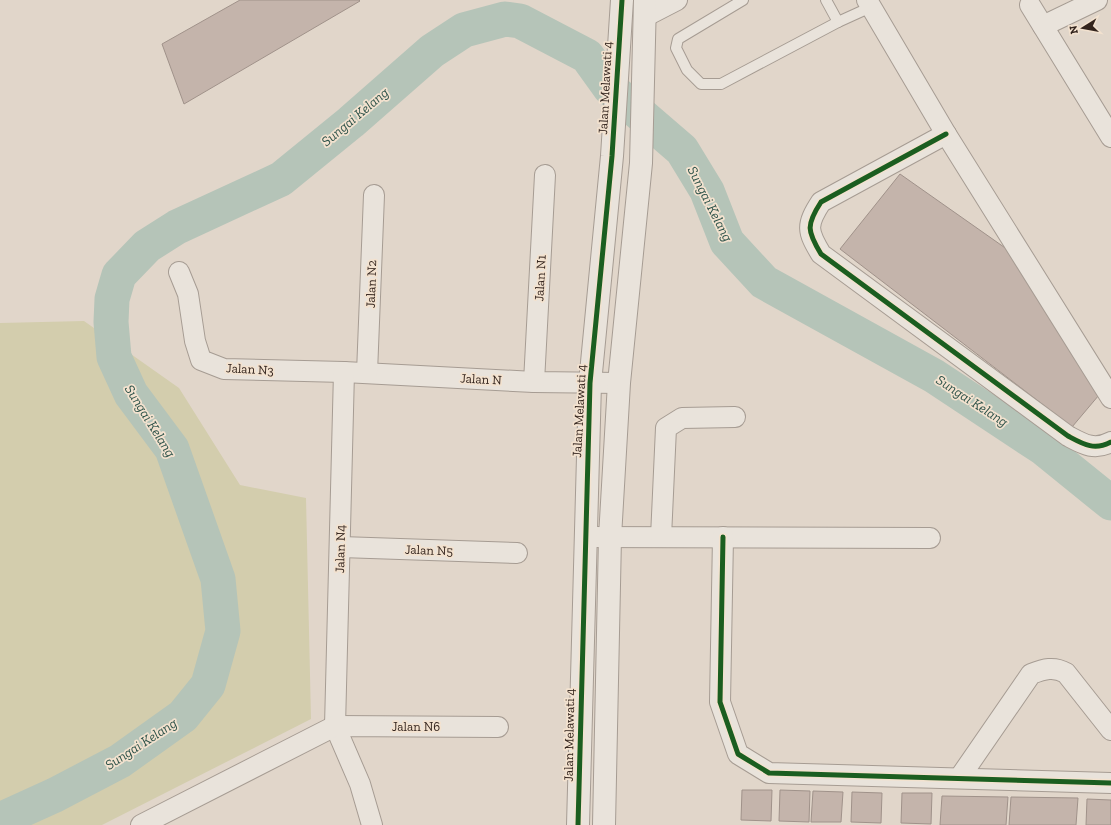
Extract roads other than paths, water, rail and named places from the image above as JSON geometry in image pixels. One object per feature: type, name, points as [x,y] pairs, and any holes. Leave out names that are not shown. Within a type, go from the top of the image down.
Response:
[{"type":"street","name":"Jalan Melawati 4","points":[[578,825],[590,383],[612,156],[622,0]]},
{"type":"street","points":[[604,825],[610,537],[619,383],[641,163],[642,89],[646,8],[677,0]]},
{"type":"street","points":[[1044,26],[1097,0]]},
{"type":"street","points":[[869,3],[946,134],[1111,398]]},
{"type":"street","points":[[1030,5],[1111,137]]},
{"type":"street","points":[[946,134],[821,202],[811,217],[810,236],[821,254],[1068,436],[1089,447],[1104,446],[1111,442]]},
{"type":"street","name":"Jalan N1","points":[[534,382],[545,175]]},
{"type":"street","name":"Jalan N2","points":[[367,373],[374,195]]},
{"type":"street","name":"Jalan N3","points":[[180,272],[188,294],[195,342],[201,360],[224,369],[344,372]]},
{"type":"street","name":"Jalan N","points":[[344,372],[534,382],[619,383]]},
{"type":"street","name":"Jalan N4","points":[[344,372],[341,547],[335,726],[360,784],[372,825]]},
{"type":"street","points":[[661,537],[666,428],[682,418],[736,417]]},
{"type":"street","points":[[585,537],[930,538]]},
{"type":"street","points":[[723,537],[720,702],[738,754],[769,773],[960,777],[1111,783]]},
{"type":"street","name":"Jalan N5","points":[[341,547],[517,553]]},
{"type":"street","points":[[960,777],[1031,674],[1048,668],[1059,669],[1066,673],[1111,730]]},
{"type":"street","points":[[141,825],[335,726]]},
{"type":"street","name":"Jalan N6","points":[[335,726],[498,727]]},
{"type":"lane","points":[[743,0],[678,39],[676,48],[678,54],[687,70],[701,84],[721,84],[838,22],[869,3]]},
{"type":"lane","points":[[826,0],[838,22]]},
{"type":"waterway","name":"Sungai Kelang","points":[[0,820],[55,795],[120,761],[183,716],[208,685],[223,631],[218,579],[172,449],[131,394],[114,357],[111,322],[112,299],[119,275],[147,246],[177,227],[281,179],[351,122],[432,51],[464,30],[505,19],[520,21],[587,56],[610,88],[682,150],[707,191],[727,242],[764,282],[934,376],[1043,448],[1111,503]]}]
